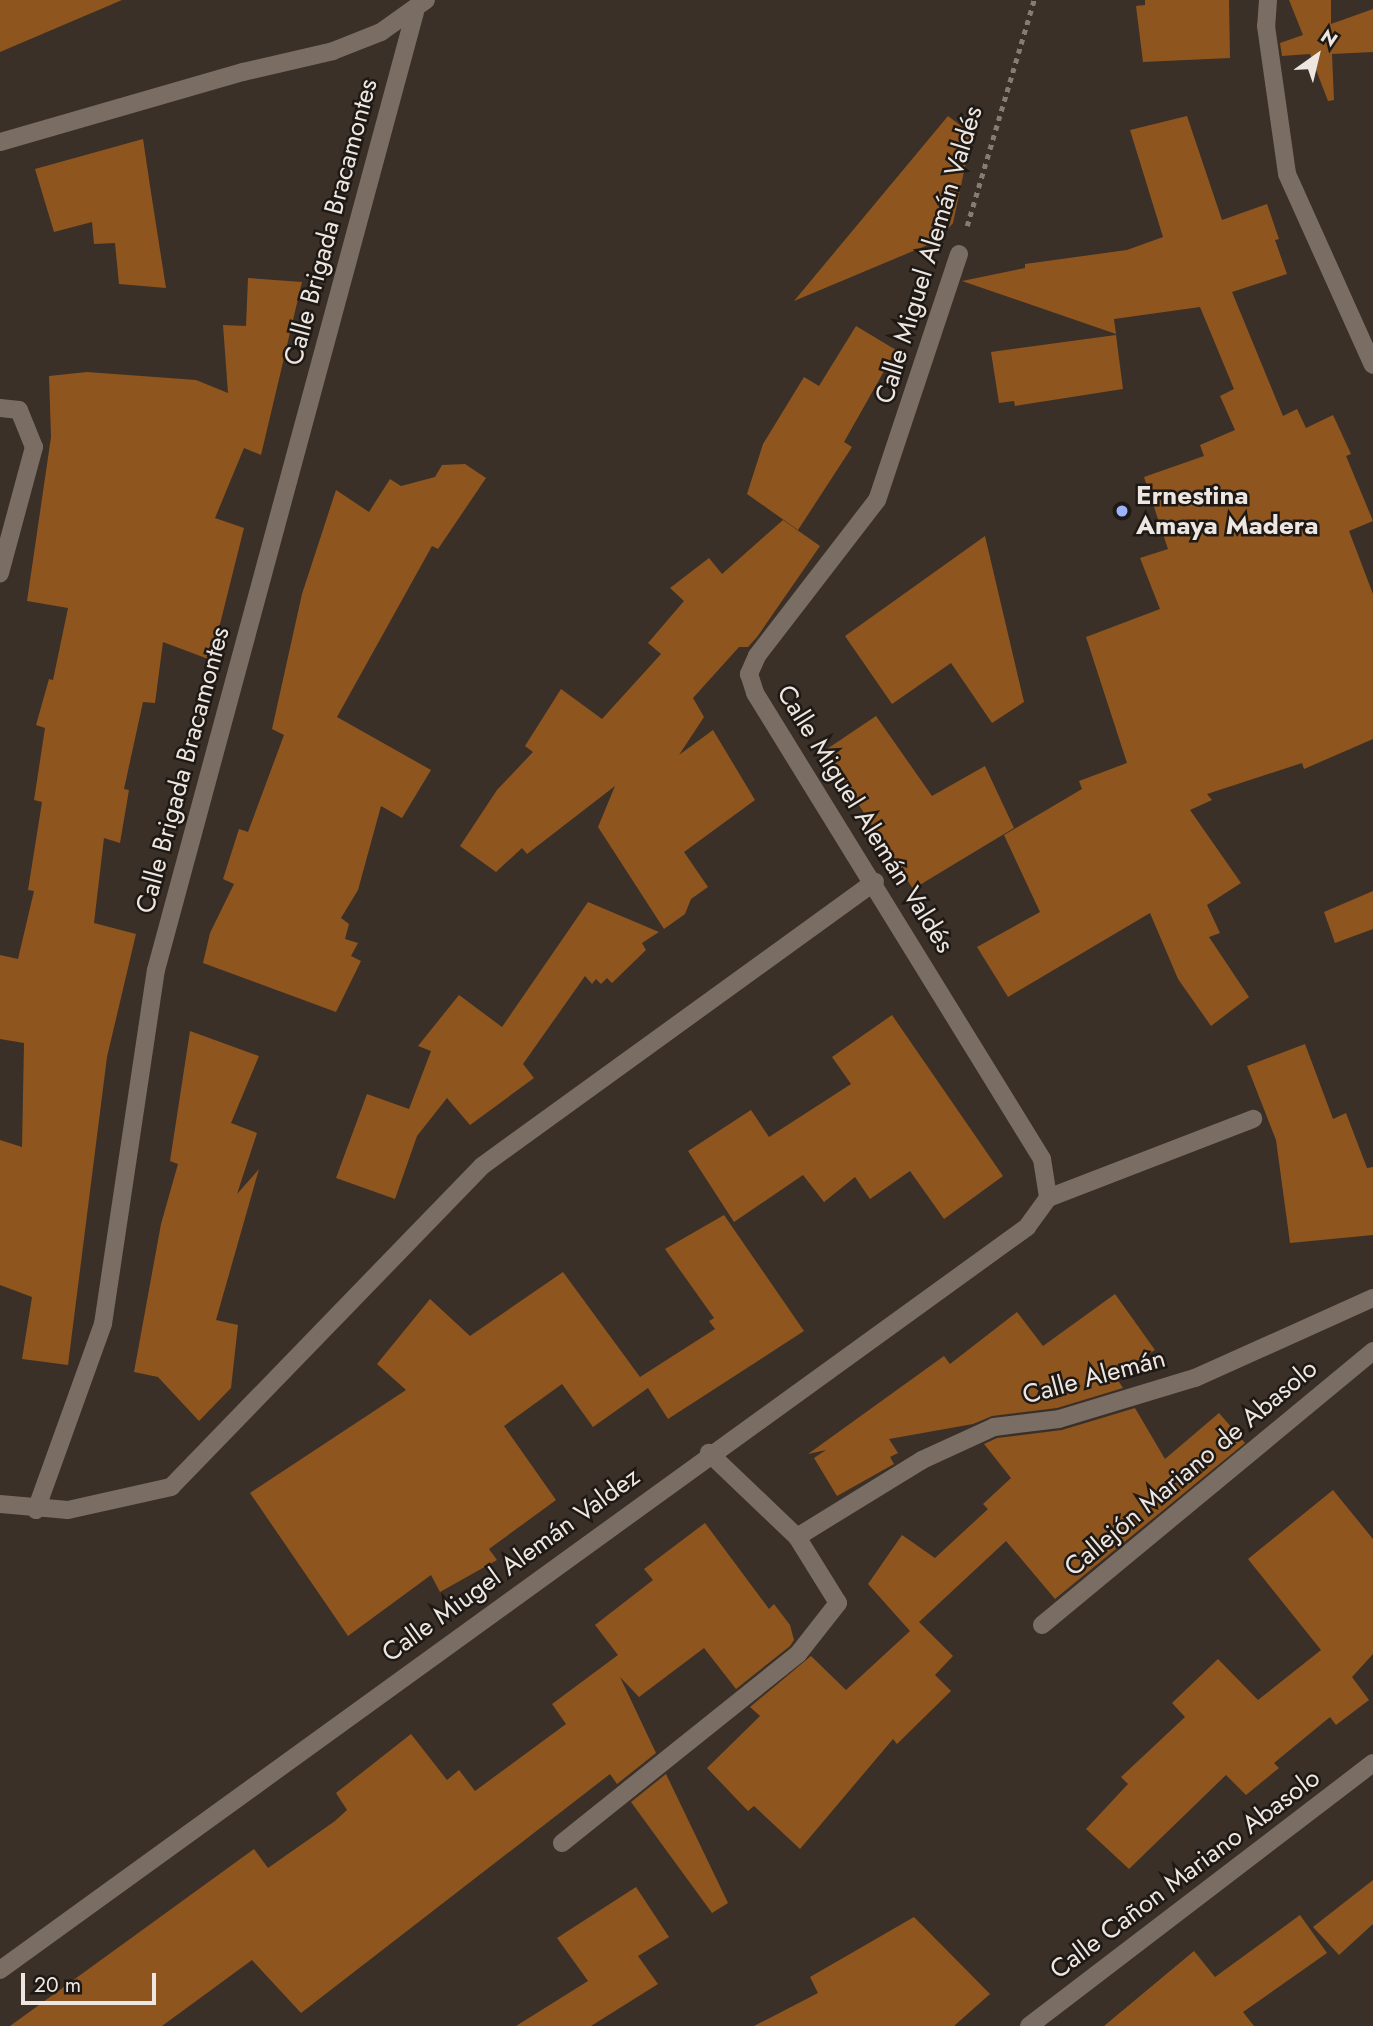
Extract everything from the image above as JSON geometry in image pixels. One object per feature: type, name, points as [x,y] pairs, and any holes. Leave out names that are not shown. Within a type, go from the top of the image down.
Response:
[{"type":"street","points":[[1268,0],[1266,26],[1287,174],[1373,365]]},
{"type":"street","points":[[0,142],[204,83],[333,51],[420,6]]},
{"type":"street","name":"Calle Brigada Bracamontes","points":[[36,1510],[103,1324],[156,970],[420,6]]},
{"type":"street","name":"Calle Miguel Alemán Valdés","points":[[959,254],[877,500],[757,656],[749,674],[755,693],[875,882],[1042,1159],[1048,1198]]},
{"type":"street","points":[[0,408],[19,410],[34,447],[0,573]]},
{"type":"street","points":[[0,1504],[36,1510],[68,1510],[171,1486],[482,1166],[875,882]]},
{"type":"street","points":[[1048,1198],[1253,1119]]},
{"type":"street","name":"Calle Miugel Alemán Valdez","points":[[0,1970],[709,1453],[1027,1227],[1048,1198]]},
{"type":"street","name":"Calle Alemán","points":[[797,1537],[922,1460],[994,1427],[1059,1419],[1195,1378],[1373,1298]]},
{"type":"street","name":"Callejón Mariano de Abasolo","points":[[1042,1625],[1373,1351]]},
{"type":"street","points":[[562,1843],[798,1654],[838,1603],[797,1537],[709,1453]]},
{"type":"street","name":"Calle Cañon Mariano Abasolo","points":[[1029,2026],[1373,1763]]},
{"type":"path","name":"Calle Miguel Alemán Valdés","points":[[959,254],[1034,0]]},
{"type":"building","points":[[0,0],[122,0],[0,52]]},
{"type":"building","points":[[1145,0],[1229,0],[1230,58],[1143,62],[1136,6],[1145,5]]},
{"type":"building","points":[[1289,0],[1331,0],[1331,24],[1373,9],[1373,52],[1332,54],[1334,100],[1328,101],[1310,54],[1282,56],[1280,43],[1303,35]]},
{"type":"building","points":[[948,116],[972,134],[953,223],[937,241],[794,301]]},
{"type":"building","points":[[1187,116],[1222,220],[1267,204],[1279,239],[1275,240],[1287,274],[1232,292],[1283,416],[1297,409],[1306,428],[1333,415],[1351,454],[1346,456],[1373,521],[1349,531],[1373,594],[1373,739],[1304,769],[1302,763],[1207,794],[1212,800],[1190,810],[1241,883],[1207,905],[1220,933],[1209,937],[1249,997],[1211,1026],[1178,979],[1150,913],[1008,997],[977,947],[1040,912],[1004,835],[1082,789],[1079,781],[1127,763],[1086,637],[1160,609],[1140,558],[1168,549],[1144,477],[1204,456],[1200,445],[1235,430],[1220,396],[1234,389],[1200,307],[1114,319],[1116,334],[962,281],[1025,268],[1025,264],[1127,250],[1163,237],[1130,130]]},
{"type":"building","points":[[143,139],[166,288],[119,284],[115,243],[94,244],[92,222],[54,232],[35,169]]},
{"type":"building","points":[[248,278],[302,282],[261,455],[244,448],[215,518],[244,528],[211,660],[163,642],[155,703],[143,702],[124,789],[129,790],[120,843],[104,838],[94,923],[136,934],[107,1057],[68,1365],[22,1359],[32,1297],[0,1285],[0,1140],[22,1147],[24,1043],[0,1039],[0,955],[18,959],[34,891],[28,890],[42,802],[34,800],[45,728],[36,725],[49,679],[53,680],[68,608],[27,601],[51,437],[49,376],[87,372],[196,380],[228,393],[223,325],[246,326]]},
{"type":"building","points":[[856,326],[896,350],[844,442],[852,447],[798,530],[747,494],[763,444],[804,377],[819,386]]},
{"type":"building","points":[[1116,335],[1123,389],[1015,406],[1014,401],[999,403],[991,352]]},
{"type":"building","points":[[465,464],[486,478],[438,549],[432,546],[337,717],[431,770],[402,818],[381,806],[358,890],[341,918],[349,924],[345,939],[358,943],[351,956],[361,961],[336,1012],[203,963],[210,933],[234,884],[223,879],[239,829],[248,832],[284,735],[272,729],[302,594],[336,490],[369,512],[390,479],[401,486],[435,477],[442,465]]},
{"type":"building","points":[[783,520],[820,546],[757,637],[748,647],[739,647],[693,698],[704,717],[679,755],[713,730],[755,800],[684,852],[708,887],[691,899],[685,914],[664,929],[598,827],[615,786],[527,854],[522,848],[496,872],[460,846],[497,790],[533,752],[525,746],[561,689],[602,719],[661,654],[648,643],[684,601],[670,588],[709,558],[722,574]]},
{"type":"building","points":[[985,536],[1024,702],[992,723],[951,663],[892,704],[845,636]]},
{"type":"building","points":[[876,716],[932,796],[985,766],[1014,828],[913,889],[824,751]]},
{"type":"building","points":[[1373,891],[1373,929],[1335,943],[1324,912]]},
{"type":"building","points":[[588,902],[659,932],[642,943],[646,950],[612,983],[607,978],[601,984],[596,979],[592,984],[585,976],[523,1064],[534,1078],[470,1125],[447,1098],[417,1136],[395,1199],[336,1178],[367,1094],[409,1109],[431,1051],[418,1046],[459,995],[502,1027]]},
{"type":"building","points":[[892,1015],[1003,1176],[944,1219],[910,1171],[870,1199],[855,1177],[824,1202],[803,1175],[734,1222],[688,1151],[751,1110],[769,1137],[851,1084],[832,1057]]},
{"type":"building","points":[[190,1031],[259,1056],[231,1123],[257,1133],[237,1194],[259,1169],[216,1320],[238,1325],[231,1388],[199,1421],[158,1377],[134,1372],[161,1224],[178,1164],[170,1161]]},
{"type":"building","points":[[1305,1044],[1333,1119],[1346,1113],[1367,1168],[1373,1167],[1373,1235],[1290,1243],[1276,1140],[1247,1066]]},
{"type":"building","points":[[724,1215],[804,1331],[668,1419],[648,1388],[593,1427],[562,1384],[504,1426],[556,1500],[489,1549],[497,1560],[440,1592],[431,1575],[348,1636],[250,1493],[406,1390],[377,1364],[430,1299],[470,1336],[563,1272],[640,1377],[715,1329],[709,1321],[714,1318],[665,1249]]},
{"type":"building","points":[[1115,1294],[1155,1350],[1115,1376],[1123,1388],[1057,1408],[992,1416],[973,1424],[889,1439],[898,1453],[890,1457],[894,1464],[837,1496],[814,1458],[826,1450],[808,1454],[944,1356],[950,1364],[1017,1312],[1043,1346]]},
{"type":"building","points":[[1135,1408],[1165,1459],[1219,1413],[1245,1443],[1055,1599],[1006,1541],[919,1622],[953,1656],[935,1675],[951,1691],[897,1744],[893,1739],[800,1849],[754,1806],[748,1811],[707,1768],[760,1716],[750,1707],[811,1656],[846,1690],[910,1631],[868,1584],[902,1535],[935,1558],[988,1509],[983,1504],[1011,1478],[984,1444],[997,1438],[1062,1430]]},
{"type":"building","points":[[1333,1490],[1373,1539],[1373,1654],[1352,1677],[1369,1700],[1336,1725],[1330,1717],[1274,1763],[1279,1768],[1246,1795],[1226,1775],[1129,1869],[1086,1829],[1128,1784],[1121,1777],[1185,1717],[1172,1703],[1218,1659],[1258,1700],[1321,1650],[1248,1559]]},
{"type":"building","points":[[705,1523],[769,1609],[774,1604],[790,1625],[794,1640],[790,1646],[736,1689],[704,1648],[639,1697],[620,1677],[656,1753],[617,1784],[610,1774],[301,2013],[252,1960],[162,2026],[10,2026],[254,1849],[268,1868],[335,1821],[347,1810],[336,1793],[411,1734],[447,1780],[459,1770],[475,1791],[566,1724],[552,1704],[618,1655],[595,1625],[653,1580],[644,1569]]},
{"type":"building","points":[[666,1774],[728,1903],[712,1913],[631,1802]]},
{"type":"building","points":[[1373,1880],[1373,1924],[1339,1955],[1313,1927]]},
{"type":"building","points":[[636,1887],[669,1937],[638,1956],[658,1984],[591,2026],[516,2026],[588,1981],[557,1938]]},
{"type":"building","points":[[1300,1915],[1327,1953],[1243,2012],[1254,2026],[1104,2026],[1194,1951],[1215,1977]]},
{"type":"building","points":[[914,1917],[990,1994],[954,2026],[754,2026],[818,1993],[810,1977]]},
{"type":"place","name":"Ernestina Amaya Madera","points":[[1122,511]]}]
